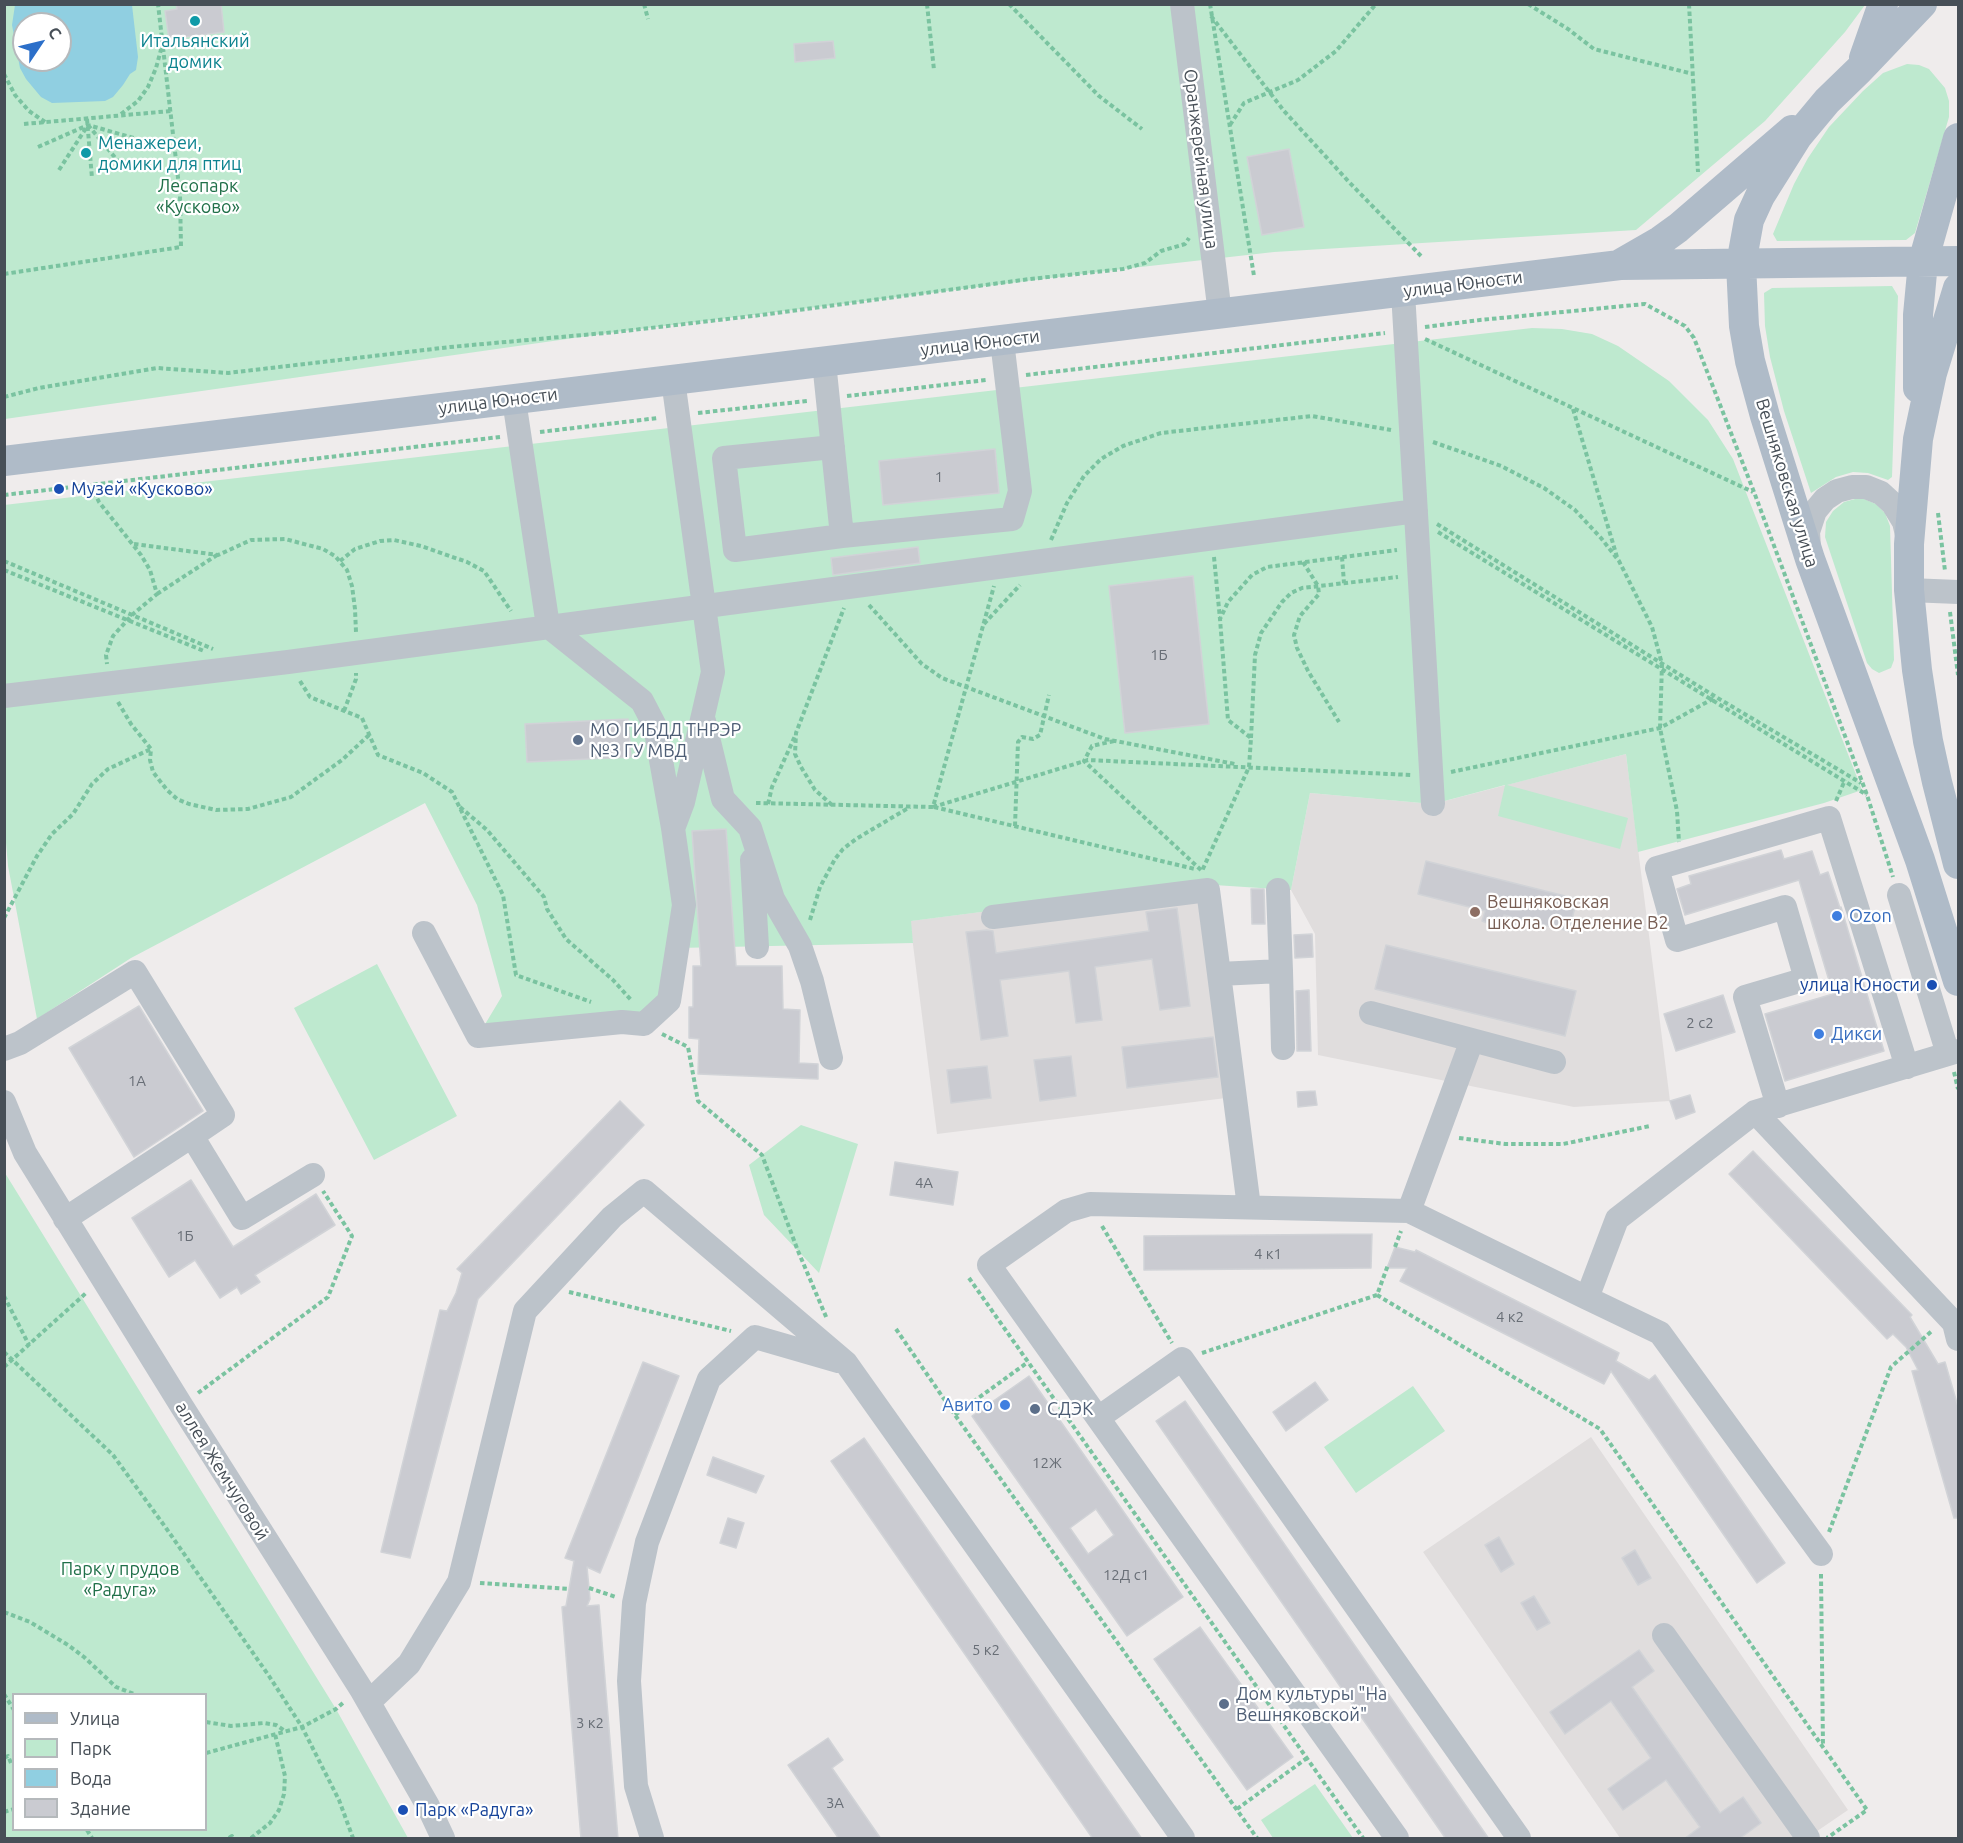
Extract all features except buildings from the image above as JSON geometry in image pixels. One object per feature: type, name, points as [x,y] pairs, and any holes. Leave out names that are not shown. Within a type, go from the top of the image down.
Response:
[{"type":"main road","name":"Вешняковская улица","points":[[1883,4],[1859,70],[1827,101],[1797,136],[1760,196],[1749,220],[1741,264],[1744,326],[1750,361],[1765,416],[1810,559],[1920,860],[1959,981]]},
{"type":"main road","points":[[1859,70],[1922,4]]},
{"type":"main road","points":[[1620,265],[1678,228],[1709,203],[1752,162],[1827,101]]},
{"type":"main road","points":[[1959,138],[1923,262],[1918,315],[1918,439],[1909,590],[1917,670],[1928,741],[1959,864]]},
{"type":"main road","name":"улица Юности","points":[[4,461],[1620,265],[1959,261]]},
{"type":"main road","points":[[1918,439],[1932,373],[1959,288]]},
{"type":"street","name":"Оранжерейная улица","points":[[1182,4],[1221,314]]},
{"type":"street","points":[[1403,292],[1433,804]]},
{"type":"street","points":[[833,447],[724,458],[735,550],[842,536],[1012,519],[1020,491],[1002,341]]},
{"type":"street","points":[[824,362],[842,536]]},
{"type":"street","points":[[673,380],[713,672],[683,802],[674,828]]},
{"type":"street","points":[[424,933],[478,1036],[622,1023],[644,1024],[669,1001],[684,905],[674,828],[655,726],[642,702],[548,626],[514,399]]},
{"type":"street","points":[[1810,559],[1808,532],[1815,511],[1825,499],[1837,491],[1852,486],[1866,487],[1881,493],[1893,504],[1904,522],[1910,544]]},
{"type":"street","points":[[4,696],[244,668],[1212,539],[1416,515]]},
{"type":"street","points":[[1909,590],[1953,592]]},
{"type":"street","points":[[703,716],[723,799],[750,828],[773,899],[800,946],[812,981],[831,1058]]},
{"type":"street","points":[[1907,1067],[1829,818],[1657,868],[1677,940],[1785,907],[1806,979],[1745,997],[1766,1109],[1954,1323],[1959,1339]]},
{"type":"street","points":[[750,828],[757,947]]},
{"type":"street","points":[[993,917],[1203,881],[1208,890],[1249,1207]]},
{"type":"street","points":[[1278,890],[1283,1048]]},
{"type":"street","points":[[1587,1298],[1617,1219],[1766,1109],[1954,1053],[1899,895]]},
{"type":"street","points":[[1219,974],[1281,971]]},
{"type":"street","points":[[4,1049],[20,1043],[135,972],[223,1115],[65,1220]]},
{"type":"street","points":[[1371,1013],[1554,1062]]},
{"type":"street","points":[[1409,1211],[1472,1040]]},
{"type":"street","name":"аллея Жемчуговой","points":[[4,1102],[25,1153],[369,1702],[428,1806],[443,1839]]},
{"type":"street","points":[[192,1136],[242,1218],[313,1175]]},
{"type":"street","points":[[369,1702],[409,1664],[459,1582],[525,1311],[612,1217],[644,1191],[846,1364],[1183,1839]]},
{"type":"street","points":[[1397,1839],[989,1264],[1066,1212],[1089,1204],[1409,1211],[1660,1333],[1821,1554]]},
{"type":"street","points":[[652,1839],[636,1786],[629,1681],[634,1603],[647,1542],[709,1379],[755,1337],[846,1364]]},
{"type":"street","points":[[1098,1418],[1182,1359],[1520,1839]]},
{"type":"street","points":[[1664,1635],[1808,1839]]},
{"type":"path","points":[[4,274],[181,247],[180,195],[158,4]]},
{"type":"path","points":[[644,4],[648,20]]},
{"type":"path","points":[[927,4],[934,70]]},
{"type":"path","points":[[1009,4],[1099,96],[1142,129]]},
{"type":"path","points":[[1210,4],[1254,276]]},
{"type":"path","points":[[1229,126],[1244,103],[1298,80],[1336,51],[1377,4]]},
{"type":"path","points":[[1528,4],[1568,29],[1594,49],[1693,74]]},
{"type":"path","points":[[1689,4],[1698,172]]},
{"type":"path","points":[[1211,16],[1284,111],[1421,256]]},
{"type":"path","points":[[119,116],[138,101],[148,87],[156,68],[162,42]]},
{"type":"path","points":[[4,74],[15,94],[29,111],[45,122]]},
{"type":"path","points":[[24,124],[171,111]]},
{"type":"path","points":[[87,119],[92,178]]},
{"type":"path","points":[[88,125],[122,166]]},
{"type":"path","points":[[59,170],[88,125]]},
{"type":"path","points":[[38,147],[88,125],[137,139]]},
{"type":"path","points":[[4,397],[39,388],[157,368],[228,373],[450,347],[616,332],[1123,269],[1145,263],[1161,251],[1185,244],[1207,217]]},
{"type":"path","points":[[1645,304],[1685,326],[1694,338],[1867,795],[1899,895]]},
{"type":"path","points":[[1405,330],[1754,492]]},
{"type":"path","points":[[1573,408],[1619,561],[1652,627],[1662,664],[1660,728],[1677,811],[1680,861]]},
{"type":"path","points":[[984,624],[1042,562],[1067,503],[1084,476],[1101,459],[1123,446],[1161,433],[1312,416],[1377,426],[1501,466],[1544,488],[1575,510],[1619,561]]},
{"type":"path","points":[[91,485],[99,502],[134,544],[150,570],[157,594]]},
{"type":"path","points":[[1937,508],[1953,592],[1959,675]]},
{"type":"path","points":[[1416,515],[1862,783]]},
{"type":"path","points":[[1416,515],[1662,670],[1867,795]]},
{"type":"path","points":[[344,711],[356,679],[356,609],[352,586],[346,570],[335,556],[323,549],[285,539],[251,540],[218,555],[157,594],[130,617],[113,636],[106,655],[110,683],[126,715],[151,749],[150,760],[153,771],[177,799],[189,804],[216,810],[233,810],[263,807],[291,798],[342,760],[369,735]]},
{"type":"path","points":[[1212,539],[1228,720],[1251,738]]},
{"type":"path","points":[[340,561],[356,549],[380,541],[394,540],[421,546],[467,562],[477,566],[490,578],[516,619],[519,630]]},
{"type":"path","points":[[134,544],[218,555]]},
{"type":"path","points":[[1220,619],[1228,602],[1252,575],[1267,567],[1418,548]]},
{"type":"path","points":[[1342,556],[1344,583]]},
{"type":"path","points":[[4,561],[244,668]]},
{"type":"path","points":[[1303,562],[1318,586],[1320,594],[1300,616],[1294,635],[1297,648],[1308,671],[1340,722]]},
{"type":"path","points":[[933,807],[999,568]]},
{"type":"path","points":[[4,570],[214,649]]},
{"type":"path","points":[[1203,881],[1249,767],[1255,656],[1261,633],[1274,612],[1292,593],[1302,588],[1420,575]]},
{"type":"path","points":[[768,804],[772,787],[796,733],[852,588],[922,664],[942,678],[1114,741],[1249,767]]},
{"type":"path","points":[[288,662],[310,697],[362,718],[378,756],[423,773],[452,792],[503,895],[516,975],[591,1002]]},
{"type":"path","points":[[1015,826],[1017,750],[1022,737],[1037,738],[1040,735],[1049,694]]},
{"type":"path","points":[[933,807],[1084,761],[1432,776],[1660,728],[1716,697]]},
{"type":"path","points":[[796,733],[795,754],[801,767],[815,790],[832,805]]},
{"type":"path","points":[[1084,761],[1092,746],[1114,741]]},
{"type":"path","points":[[4,918],[37,856],[52,834],[73,814],[92,784],[108,770],[151,749]]},
{"type":"path","points":[[1084,761],[1203,881]]},
{"type":"path","points":[[1829,818],[1848,775]]},
{"type":"path","points":[[726,803],[933,807],[1015,826],[1203,881]]},
{"type":"path","points":[[460,807],[487,830],[544,897],[547,909],[566,939],[629,997],[644,1024],[688,1047],[698,1101],[762,1155],[798,1251],[829,1323]]},
{"type":"path","points":[[800,946],[820,887],[835,859],[856,839],[910,807]]},
{"type":"path","points":[[1437,1135],[1505,1144],[1563,1144],[1650,1126]]},
{"type":"path","points":[[181,1405],[328,1297],[352,1236],[313,1175]]},
{"type":"path","points":[[1089,1204],[1182,1359],[1377,1295],[1600,1429],[1867,1810],[1827,1839]]},
{"type":"path","points":[[1377,1295],[1389,1265]]},
{"type":"path","points":[[969,1278],[1363,1839]]},
{"type":"path","points":[[547,1287],[755,1337]]},
{"type":"path","points":[[4,1367],[86,1293]]},
{"type":"path","points":[[4,1296],[29,1345]]},
{"type":"path","points":[[1823,1747],[1821,1554],[1891,1367],[1948,1317]]},
{"type":"path","points":[[896,1329],[1257,1839]]},
{"type":"path","points":[[4,1352],[113,1455],[217,1601],[302,1727],[339,1800],[353,1839]]},
{"type":"path","points":[[955,1415],[1028,1362]]},
{"type":"path","points":[[459,1582],[569,1589]]},
{"type":"path","points":[[589,1588],[634,1603]]},
{"type":"path","points":[[4,1612],[30,1622],[84,1656],[116,1687],[130,1693]]},
{"type":"path","points":[[4,1694],[12,1707]]},
{"type":"path","points":[[207,1722],[231,1726],[264,1723],[276,1725],[285,1731]]},
{"type":"path","points":[[207,1753],[302,1727]]},
{"type":"path","points":[[251,1839],[270,1823],[279,1810],[285,1794],[285,1776],[274,1733]]},
{"type":"path","points":[[1237,1809],[1307,1758]]},
{"type":"shaded area","name":"Вешняковская школа. Отделение В2","points":[[1626,754],[1670,1101],[1574,1107],[1318,1055],[1315,934],[1291,890],[1310,793],[1433,804]]},
{"type":"shaded area","points":[[1199,884],[1226,1098],[937,1134],[910,921]]},
{"type":"shaded area","points":[[1591,1437],[1848,1810],[1807,1838],[1620,1838],[1423,1552]]},
{"type":"green space","name":"Лесопарк «Кусково»","points":[[4,5],[1865,5],[1845,32],[1765,121],[1636,230],[1274,252],[616,332],[5,419]]},
{"type":"green space","points":[[1907,64],[1929,69],[1945,88],[1949,101],[1949,117],[1915,233],[1906,240],[1777,241],[1773,234],[1794,184],[1829,127],[1883,73]]},
{"type":"green space","points":[[1892,286],[1898,296],[1892,477],[1888,480],[1868,473],[1853,472],[1836,477],[1811,493],[1784,411],[1770,357],[1765,326],[1764,293],[1772,288]]},
{"type":"green space","points":[[1532,328],[1562,329],[1592,334],[1618,346],[1669,381],[1708,420],[1733,459],[1862,790],[1824,803],[1638,852],[1626,754],[1507,785],[1628,818],[1620,849],[1498,816],[1505,785],[1433,804],[1310,793],[1291,890],[1199,884],[911,921],[913,943],[677,948],[669,1001],[644,1024],[478,1036],[502,996],[477,905],[425,803],[131,958],[37,1019],[8,866],[5,831],[4,505]]},
{"type":"green space","points":[[1864,499],[1876,504],[1885,513],[1890,526],[1894,660],[1891,668],[1879,673],[1867,663],[1825,537],[1826,522],[1833,511],[1844,502]]},
{"type":"green space","points":[[377,964],[457,1116],[374,1160],[294,1008]]},
{"type":"green space","points":[[801,1125],[858,1144],[819,1273],[764,1215],[749,1165]]},
{"type":"green space","name":"Парк у прудов «Радуга»","points":[[5,1173],[336,1709],[408,1838],[5,1838]]},
{"type":"green space","points":[[1413,1386],[1445,1431],[1356,1493],[1324,1447]]},
{"type":"green space","points":[[1315,1784],[1353,1838],[1273,1838],[1261,1820]]},
{"type":"water","points":[[15,5],[132,5],[138,57],[136,70],[130,74],[113,97],[105,101],[52,103],[41,97],[22,72],[72,72],[72,12],[14,12]]},
{"type":"place","name":"Итальянский домик","points":[[195,21]]},
{"type":"place","name":"Менажереи, домики для птиц","points":[[86,153]]},
{"type":"place","name":"Музей «Кусково»","points":[[59,489]]},
{"type":"place","name":"МО ГИБДД ТНРЭР №3 ГУ МВД","points":[[578,740]]},
{"type":"place","name":"Вешняковская школа. Отделение В2","points":[[1475,912]]},
{"type":"place","name":"Ozon","points":[[1837,916]]},
{"type":"place","name":"улица Юности","points":[[1932,985]]},
{"type":"place","name":"Дикси","points":[[1819,1034]]},
{"type":"place","name":"Авито","points":[[1005,1405]]},
{"type":"place","name":"СДЭК","points":[[1035,1409]]},
{"type":"place","name":"Дом культуры \"На Вешняковской\"","points":[[1224,1704]]},
{"type":"place","name":"Парк «Радуга»","points":[[403,1810]]}]
